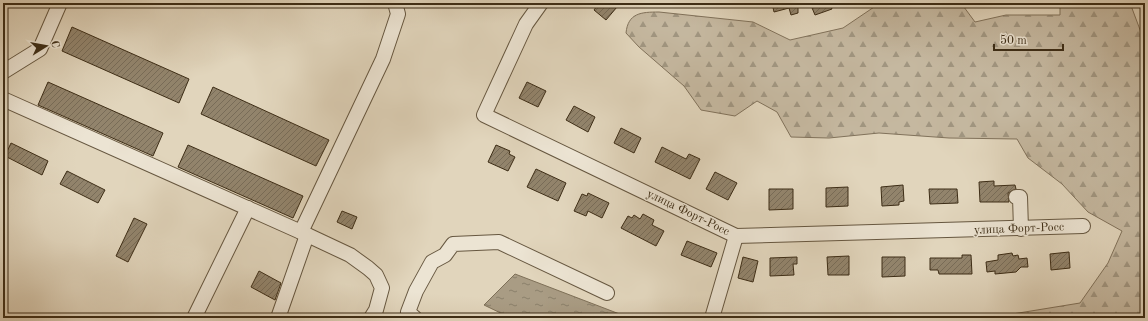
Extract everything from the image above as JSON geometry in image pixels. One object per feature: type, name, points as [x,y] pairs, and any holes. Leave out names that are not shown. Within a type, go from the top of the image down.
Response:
[{"type":"street","points":[[3,72],[40,49],[60,3]]},
{"type":"street","points":[[278,318],[304,234],[383,59],[398,14],[395,3]]},
{"type":"street","name":"улица Форт-Росс","points":[[541,3],[526,24],[484,115],[736,236],[1021,229],[1083,226]]},
{"type":"street","points":[[3,99],[350,255],[376,275],[382,288],[376,310],[371,318]]},
{"type":"street","points":[[1016,198],[1020,198],[1021,229]]},
{"type":"street","points":[[194,318],[248,208]]},
{"type":"street","points":[[712,318],[736,236]]},
{"type":"street","points":[[415,318],[408,312],[416,291],[432,262],[445,255],[453,244],[499,242],[607,294]]},
{"type":"green space","points":[[880,3],[961,3],[975,22],[1006,15],[1060,15],[1060,3],[1130,3],[1145,43],[1145,318],[988,318],[1080,303],[1108,263],[1122,231],[1088,212],[1062,184],[1028,158],[1017,139],[949,138],[879,133],[829,138],[791,137],[777,112],[757,101],[735,116],[701,110],[684,86],[639,47],[626,33],[629,21],[636,15],[647,12],[659,12],[753,22],[790,40],[843,28]]},
{"type":"water","points":[[515,274],[630,318],[511,318],[484,305]]},
{"type":"building","points":[[599,3],[612,3],[617,7],[606,20],[594,10]]},
{"type":"building","points":[[772,3],[798,3],[798,13],[791,15],[789,8],[774,12]]},
{"type":"building","points":[[810,3],[830,3],[832,9],[815,15]]},
{"type":"building","points":[[72,27],[189,79],[179,103],[62,51]]},
{"type":"building","points":[[48,82],[163,133],[153,156],[38,105]]},
{"type":"building","points":[[527,82],[546,91],[538,107],[519,98]]},
{"type":"building","points":[[213,87],[329,140],[316,166],[201,114]]},
{"type":"building","points":[[574,106],[595,117],[588,132],[566,120]]},
{"type":"building","points":[[621,128],[641,138],[634,153],[614,143]]},
{"type":"building","points":[[11,143],[48,161],[42,175],[5,156]]},
{"type":"building","points":[[188,145],[303,196],[293,218],[178,167]]},
{"type":"building","points":[[496,145],[510,151],[509,154],[515,157],[508,171],[488,162]]},
{"type":"building","points":[[662,147],[686,159],[689,154],[700,159],[690,179],[655,162]]},
{"type":"building","points":[[536,169],[566,183],[558,201],[527,187]]},
{"type":"building","points":[[67,171],[105,190],[98,203],[60,184]]},
{"type":"building","points":[[715,172],[737,183],[728,200],[706,189]]},
{"type":"building","points":[[994,181],[994,186],[1015,185],[1016,189],[1008,193],[1009,202],[980,202],[979,182]]},
{"type":"building","points":[[903,185],[904,201],[899,202],[899,205],[882,206],[881,187]]},
{"type":"building","points":[[848,187],[848,206],[826,207],[826,188]]},
{"type":"building","points":[[769,189],[793,189],[793,209],[769,210]]},
{"type":"building","points":[[929,189],[957,189],[958,203],[930,204]]},
{"type":"building","points":[[588,193],[609,203],[602,218],[588,211],[586,216],[574,211],[582,194],[587,196]]},
{"type":"building","points":[[342,211],[357,217],[352,229],[337,222]]},
{"type":"building","points":[[643,214],[654,220],[652,225],[664,231],[656,246],[621,228],[628,216],[632,218],[634,215],[640,219]]},
{"type":"building","points":[[134,218],[147,224],[128,262],[116,256]]},
{"type":"building","points":[[687,241],[717,253],[711,267],[681,255]]},
{"type":"building","points":[[1069,252],[1070,268],[1051,270],[1050,254]]},
{"type":"building","points":[[1012,253],[1013,256],[1018,255],[1019,259],[1027,258],[1028,267],[1021,267],[1016,272],[995,274],[995,271],[987,272],[986,262],[998,260],[998,255]]},
{"type":"building","points":[[962,255],[971,255],[972,274],[939,274],[938,270],[930,270],[930,258],[962,258]]},
{"type":"building","points":[[849,256],[849,275],[828,275],[827,257]]},
{"type":"building","points":[[743,257],[758,261],[753,282],[738,278]]},
{"type":"building","points":[[797,257],[797,264],[793,264],[794,275],[770,276],[770,258]]},
{"type":"building","points":[[882,257],[905,257],[905,276],[882,277]]},
{"type":"building","points":[[259,271],[281,283],[275,300],[251,287]]}]
